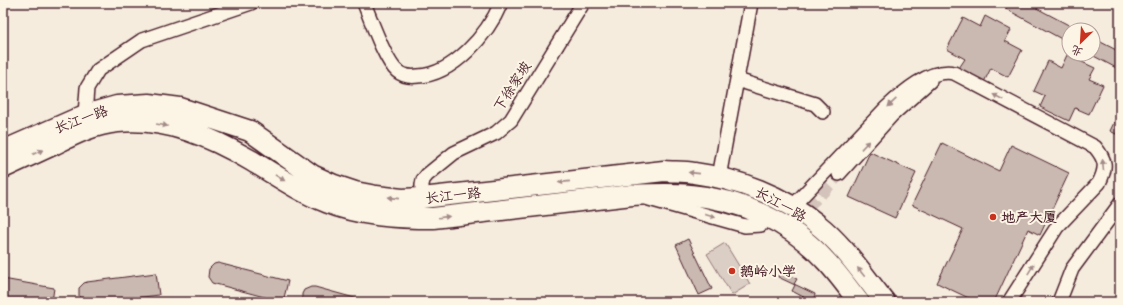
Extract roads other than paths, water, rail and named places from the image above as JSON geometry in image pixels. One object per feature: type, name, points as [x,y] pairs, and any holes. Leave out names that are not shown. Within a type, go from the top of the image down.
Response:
[{"type":"main road","name":"长江一路","points":[[3,151],[85,115],[117,106],[149,104],[180,108],[250,131],[312,175],[334,185],[355,192],[376,196],[402,199],[422,198],[664,171],[693,172],[719,177],[742,184],[768,194],[792,207],[817,224],[838,245],[885,302]]},
{"type":"main road","name":"长江一路","points":[[3,168],[87,128],[118,122],[149,122],[177,127],[202,136],[227,147],[302,191],[327,203],[372,215],[404,218],[433,218],[632,194],[662,193],[698,196],[742,206],[766,216],[788,228],[824,259],[859,302]]},
{"type":"street","points":[[85,115],[87,88],[98,70],[142,40],[251,3]]},
{"type":"street","points":[[364,3],[389,62],[398,72],[410,77],[426,76],[445,68],[467,51],[482,36],[496,16],[501,3]]},
{"type":"street","name":"下徐家坡","points":[[422,198],[423,180],[427,175],[454,153],[496,133],[504,128],[511,120],[583,3]]},
{"type":"street","points":[[719,177],[750,3]]},
{"type":"street","points":[[792,207],[899,96],[912,86],[936,74],[947,72],[954,73],[1095,147],[1105,164],[1104,174],[1099,183],[1057,227],[1009,302]]},
{"type":"street","points":[[839,174],[892,115],[926,86],[936,74]]},
{"type":"street","points":[[737,80],[815,104],[824,112]]},
{"type":"street","points":[[632,194],[745,226],[760,225]]},
{"type":"street","points":[[1059,302],[1072,269],[1120,204]]},
{"type":"tunnel","points":[[772,223],[792,216],[801,210],[825,190],[839,174]]},
{"type":"place","name":"地产大厦","points":[[993,217]]},
{"type":"place","name":"鹅岭小学","points":[[732,271]]}]
